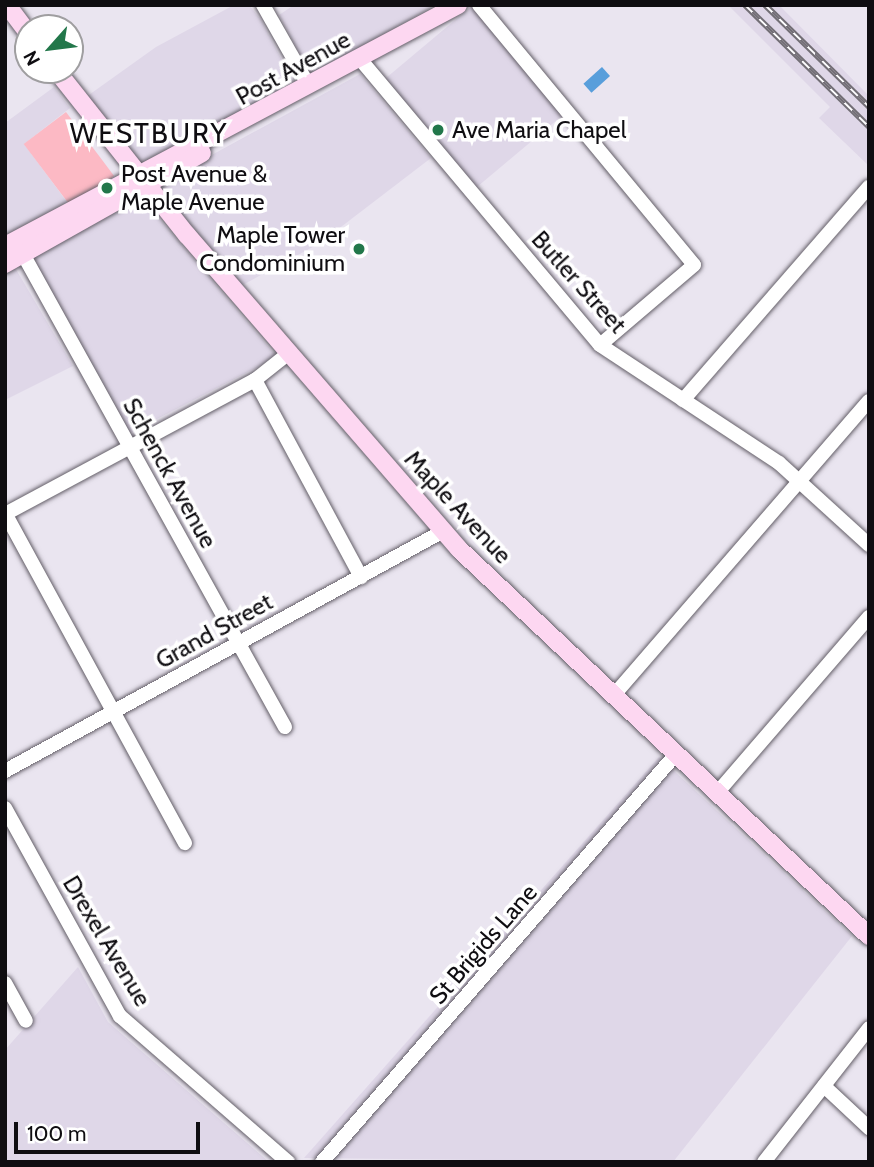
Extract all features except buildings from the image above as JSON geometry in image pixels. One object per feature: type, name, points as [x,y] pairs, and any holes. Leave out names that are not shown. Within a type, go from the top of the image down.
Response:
[{"type":"main road","name":"Post Avenue","points":[[5,264],[15,247],[207,150],[225,133],[458,5]]},
{"type":"main road","name":"Maple Avenue","points":[[67,84],[141,181],[443,531],[869,936]]},
{"type":"street","points":[[263,5],[309,86]]},
{"type":"street","points":[[479,5],[694,265],[600,345]]},
{"type":"street","name":"Butler Street","points":[[360,59],[600,345],[779,463],[869,545]]},
{"type":"street","points":[[683,400],[869,187]]},
{"type":"street","name":"Schenck Avenue","points":[[15,247],[285,727]]},
{"type":"street","points":[[185,843],[5,514],[255,380],[289,353]]},
{"type":"street","points":[[255,380],[361,577]]},
{"type":"street","points":[[614,695],[869,401]]},
{"type":"street","name":"Grand Street","points":[[5,771],[443,531]]},
{"type":"street","points":[[717,793],[869,617]]},
{"type":"street","name":"St Brigids Lane","points":[[322,1162],[676,754]]},
{"type":"street","name":"Drexel Avenue","points":[[5,808],[120,1016],[288,1162]]},
{"type":"street","points":[[5,983],[26,1021]]},
{"type":"street","points":[[764,1162],[869,1028]]},
{"type":"street","points":[[824,1086],[869,1128]]},
{"type":"shaded area","points":[[234,5],[249,5],[261,20],[294,83],[140,168],[86,97],[156,47]]},
{"type":"shaded area","points":[[294,5],[432,7],[311,75],[279,15]]},
{"type":"shaded area","points":[[473,5],[564,114],[475,189],[383,80]]},
{"type":"shaded area","points":[[728,5],[779,5],[869,96],[869,166],[819,118],[830,107]]},
{"type":"shaded area","points":[[360,74],[431,158],[320,243],[239,287],[157,185]]},
{"type":"shaded area","points":[[54,87],[70,108],[24,144],[67,202],[5,238],[5,123]]},
{"type":"shaded area","points":[[66,112],[114,176],[72,208],[24,144]]},
{"type":"shaded area","points":[[140,196],[277,357],[126,435],[32,256]]},
{"type":"shaded area","points":[[14,266],[73,366],[5,400],[5,271]]},
{"type":"shaded area","points":[[659,757],[852,936],[673,1162],[304,1158]]},
{"type":"shaded area","points":[[78,967],[108,1022],[269,1162],[5,1162],[5,1050]]},
{"type":"water","points":[[602,67],[610,76],[591,93],[583,84]]},
{"type":"railway","points":[[745,5],[869,127]]},
{"type":"railway","points":[[765,5],[869,107]]},
{"type":"place","name":"Ave Maria Chapel","points":[[438,130]]},
{"type":"place","name":"Post Avenue & Maple Avenue","points":[[107,188]]},
{"type":"place","name":"Maple Tower Condominium","points":[[359,249]]},
{"type":"district","name":"WESTBURY","points":[[149,133]]}]
